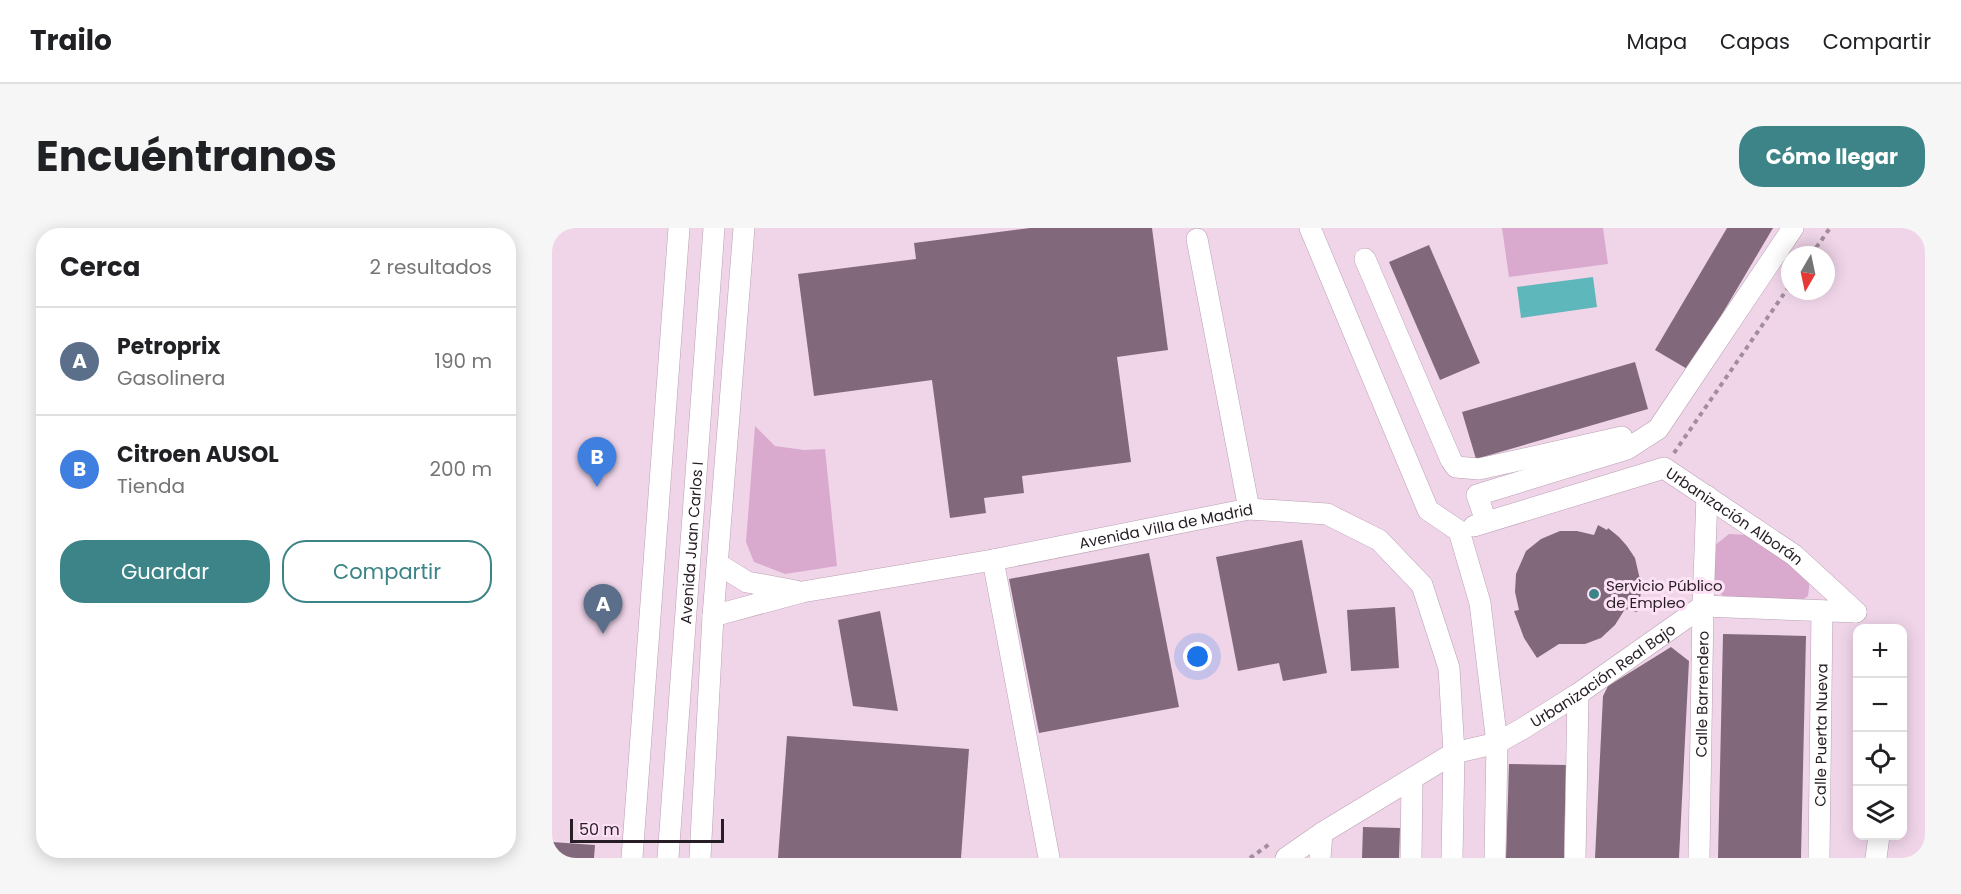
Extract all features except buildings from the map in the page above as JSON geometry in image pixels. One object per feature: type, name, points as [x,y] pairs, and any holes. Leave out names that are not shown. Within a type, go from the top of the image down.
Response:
[{"type":"street","points":[[632,858],[679,228]]},
{"type":"street","name":"Avenida Juan Carlos I","points":[[668,858],[714,228]]},
{"type":"street","name":"Avenida Juan Carlos I","points":[[700,858],[713,616],[744,228]]},
{"type":"street","points":[[1310,228],[1428,510],[1459,531],[1480,603],[1497,743],[1495,858]]},
{"type":"street","points":[[1486,521],[1477,495],[1627,449],[1658,429],[1793,228]]},
{"type":"street","points":[[1197,239],[1250,509]]},
{"type":"street","points":[[1365,259],[1456,467],[1479,469],[1658,429]]},
{"type":"street","name":"Urbanización Alborán","points":[[1459,531],[1664,468],[1794,555],[1858,620]]},
{"type":"street","name":"Calle Barrendero","points":[[1699,858],[1707,496]]},
{"type":"street","name":"Avenida Villa de Madrid","points":[[802,592],[993,560],[1250,509],[1327,514],[1379,540],[1422,585],[1449,668],[1454,753],[1452,858]]},
{"type":"street","points":[[993,560],[1049,858]]},
{"type":"street","points":[[718,564],[747,582],[802,592]]},
{"type":"street","points":[[713,616],[802,592]]},
{"type":"street","points":[[1703,606],[1822,611],[1858,620]]},
{"type":"street","name":"Urbanización Real Bajo","points":[[1286,858],[1322,833],[1454,753],[1497,743],[1578,694],[1703,606]]},
{"type":"street","name":"Calle Puerta Nueva","points":[[1820,858],[1822,611]]},
{"type":"street","points":[[1575,858],[1578,694]]},
{"type":"street","points":[[1411,858],[1412,780]]},
{"type":"street","points":[[1320,858],[1322,833]]},
{"type":"street","points":[[1876,858],[1878,840]]},
{"type":"path","points":[[1817,246],[1830,228]]},
{"type":"path","points":[[1664,468],[1781,298]]},
{"type":"shaded area","points":[[1502,228],[1603,228],[1608,264],[1509,277]]},
{"type":"shaded area","points":[[755,426],[775,446],[804,450],[825,449],[837,566],[785,574],[754,562],[746,542]]},
{"type":"shaded area","points":[[1729,534],[1750,535],[1810,580],[1808,596],[1800,602],[1727,600],[1711,584],[1714,546]]},
{"type":"water","points":[[1593,277],[1597,307],[1521,318],[1517,287]]},
{"type":"place","name":"Citroen AUSOL","points":[[597,487]]},
{"type":"place","name":"Servicio Público de Empleo","points":[[1594,594]]},
{"type":"place","name":"Petroprix","points":[[603,634]]}]
